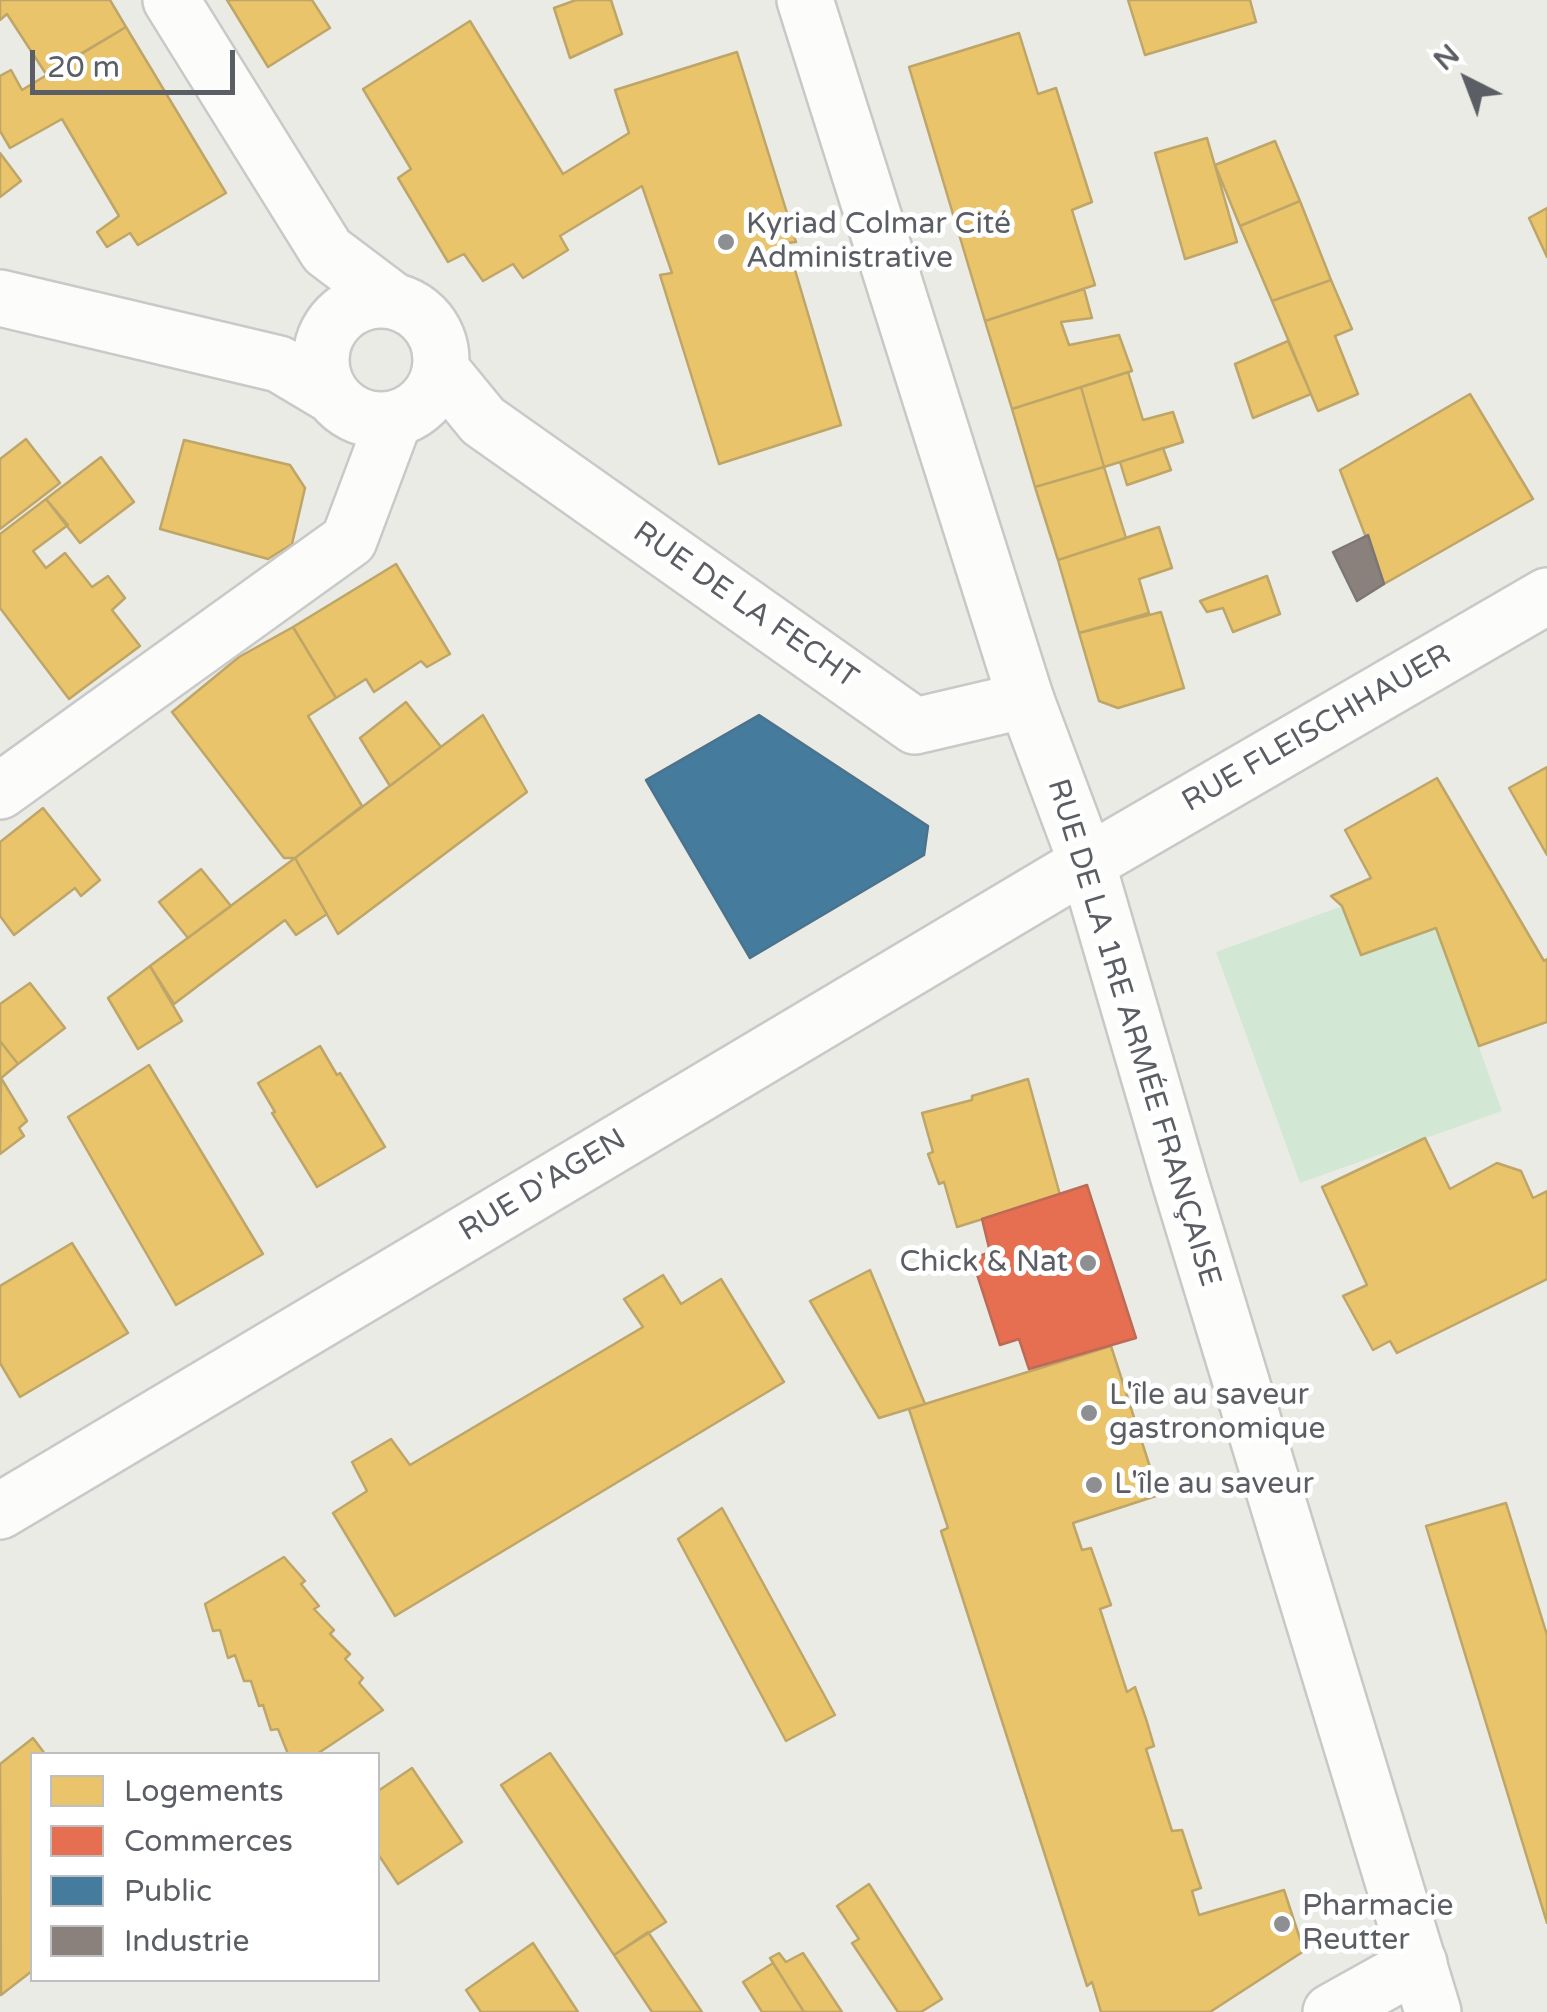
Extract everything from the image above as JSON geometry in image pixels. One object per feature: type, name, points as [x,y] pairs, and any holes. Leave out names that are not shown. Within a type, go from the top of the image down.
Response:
[{"type":"street","points":[[0,791],[349,540],[441,348],[431,326],[414,309],[392,300],[327,251],[171,0]]},
{"type":"street","name":"RUE DE LA 1RE ARMÉE FRANÇAISE","points":[[805,0],[1026,700],[1087,862],[1426,1987]]},
{"type":"street","points":[[327,251],[315,359],[348,412],[370,420],[417,400]]},
{"type":"street","points":[[0,298],[315,359]]},
{"type":"street","points":[[315,359],[347,310],[369,301],[392,300]]},
{"type":"street","name":"RUE DE LA FECHT","points":[[417,400],[483,421],[915,726],[1026,700]]},
{"type":"street","name":"RUE FLEISCHHAUER","points":[[1087,862],[1547,596]]},
{"type":"street","name":"RUE D'AGEN","points":[[0,1511],[1087,862]]},
{"type":"street","points":[[1331,2012],[1426,1987]]},
{"type":"green space","points":[[1342,906],[1361,955],[1436,928],[1502,1111],[1300,1183],[1216,952]]},
{"type":"building: Logements","points":[[0,0],[110,0],[126,27],[46,74],[7,14],[0,20]]},
{"type":"building: Logements","points":[[227,0],[312,0],[330,28],[268,67]]},
{"type":"building: Logements","points":[[576,0],[611,0],[622,34],[570,58],[554,8]]},
{"type":"building: Logements","points":[[1128,0],[1250,0],[1256,22],[1145,55]]},
{"type":"building: Logements","name":"Kyriad Colmar Cité Administrative","points":[[470,21],[563,174],[629,133],[615,90],[737,52],[796,242],[787,243],[841,425],[719,464],[660,275],[672,273],[642,186],[560,236],[568,250],[523,278],[513,264],[483,281],[464,254],[448,262],[398,178],[411,169],[363,89]]},
{"type":"building: Logements","points":[[126,27],[226,193],[138,245],[130,233],[107,247],[97,232],[119,216],[62,119],[10,148],[0,131],[0,76],[11,70],[22,90]]},
{"type":"building: Logements","points":[[1019,33],[1038,94],[1056,88],[1092,202],[1072,210],[1095,285],[985,321],[909,67]]},
{"type":"building: Logements","points":[[1207,138],[1237,242],[1185,259],[1155,153]]},
{"type":"building: Logements","points":[[1275,141],[1300,201],[1240,226],[1215,165]]},
{"type":"building: Logements","points":[[0,153],[21,181],[0,197]]},
{"type":"building: Logements","points":[[1300,201],[1331,280],[1272,301],[1240,226]]},
{"type":"building: Logements","points":[[1547,208],[1547,257],[1529,218]]},
{"type":"building: Logements","points":[[1331,280],[1352,329],[1335,336],[1358,394],[1318,411],[1272,301]]},
{"type":"building: Logements","points":[[1084,289],[1092,318],[1061,322],[1069,345],[1119,335],[1132,371],[1012,409],[985,321]]},
{"type":"building: Logements","points":[[1288,341],[1311,394],[1253,418],[1235,364]]},
{"type":"building: Logements","points":[[1128,372],[1143,420],[1173,412],[1183,442],[1104,467],[1081,387]]},
{"type":"building: Logements","points":[[1081,387],[1104,467],[1035,487],[1012,409]]},
{"type":"building: Logements","points":[[1470,394],[1533,499],[1384,584],[1340,470]]},
{"type":"building: Logements","points":[[26,439],[60,483],[0,529],[0,459]]},
{"type":"building: Logements","points":[[184,440],[290,465],[305,488],[292,544],[268,559],[160,529]]},
{"type":"building: Logements","points":[[1163,448],[1171,470],[1127,485],[1120,462]]},
{"type":"building: Logements","points":[[101,457],[134,502],[80,543],[46,499]]},
{"type":"building: Logements","points":[[1104,467],[1126,538],[1058,560],[1035,487]]},
{"type":"building: Logements","points":[[46,499],[68,525],[33,551],[46,568],[65,553],[92,587],[108,576],[125,598],[112,610],[140,646],[69,699],[0,608],[0,534]]},
{"type":"building: Logements","points":[[1159,527],[1172,568],[1139,579],[1149,613],[1079,633],[1058,560]]},
{"type":"building: Logements","points":[[396,564],[450,654],[427,667],[421,661],[374,692],[366,679],[336,698],[293,627]]},
{"type":"building: Logements","points":[[1267,576],[1280,614],[1233,632],[1223,608],[1207,612],[1200,601]]},
{"type":"building: Logements","points":[[1161,612],[1184,688],[1118,708],[1099,701],[1079,633]]},
{"type":"building: Logements","points":[[293,627],[336,698],[308,716],[362,806],[295,858],[284,858],[172,712],[239,657]]},
{"type":"building: Logements","points":[[406,702],[441,747],[390,786],[360,738]]},
{"type":"building: Logements","points":[[483,715],[527,792],[338,934],[295,858]]},
{"type":"building: Logements","points":[[1547,767],[1547,855],[1509,788]]},
{"type":"building: Logements","points":[[1437,778],[1544,961],[1547,959],[1547,1022],[1479,1046],[1436,928],[1361,955],[1342,906],[1331,896],[1371,878],[1345,830]]},
{"type":"building: Logements","points":[[43,808],[100,880],[81,896],[75,888],[14,935],[0,916],[0,842]]},
{"type":"building: Logements","points":[[295,858],[327,914],[296,935],[285,920],[174,1004],[150,966]]},
{"type":"building: Logements","points":[[201,869],[231,906],[188,938],[159,902]]},
{"type":"building: Logements","points":[[150,966],[182,1021],[138,1049],[108,998]]},
{"type":"building: Logements","points":[[30,983],[65,1028],[18,1064],[0,1041],[0,1004]]},
{"type":"building: Logements","points":[[0,1041],[18,1064],[0,1079]]},
{"type":"building: Logements","points":[[320,1046],[385,1147],[317,1187],[258,1083]]},
{"type":"building: Logements","points":[[149,1065],[263,1254],[176,1305],[68,1117]]},
{"type":"building: Logements","points":[[1,1078],[27,1121],[19,1128],[24,1136],[0,1154]]},
{"type":"building: Logements","points":[[1028,1079],[1060,1195],[957,1227],[944,1182],[939,1184],[928,1154],[933,1152],[922,1113]]},
{"type":"building: Logements","points":[[1425,1138],[1450,1189],[1497,1163],[1521,1171],[1533,1198],[1547,1191],[1547,1279],[1397,1353],[1390,1341],[1373,1350],[1343,1296],[1367,1285],[1322,1187]]},
{"type":"building: Logements","points":[[72,1243],[128,1333],[20,1397],[0,1363],[0,1286]]},
{"type":"building: Logements","points":[[870,1270],[925,1404],[879,1418],[810,1301]]},
{"type":"building: Logements","points":[[663,1275],[681,1304],[721,1279],[784,1382],[395,1616],[333,1513],[367,1491],[352,1462],[391,1439],[410,1465],[643,1327],[624,1299]]},
{"type":"building: Logements","points":[[1111,1346],[1159,1495],[1073,1523],[1082,1550],[1091,1548],[1111,1605],[1100,1609],[1127,1692],[1135,1687],[1147,1722],[1154,1746],[1146,1749],[1172,1831],[1182,1830],[1201,1888],[1192,1891],[1199,1915],[1284,1890],[1304,1951],[1210,2012],[1101,2012],[1092,1982],[1087,1986],[941,1531],[948,1528],[909,1409]]},
{"type":"building: Logements","points":[[1506,1503],[1547,1635],[1547,1923],[1426,1526]]},
{"type":"building: Logements","points":[[722,1508],[835,1715],[786,1741],[678,1539]]},
{"type":"building: Logements","points":[[284,1557],[305,1581],[301,1584],[319,1606],[314,1609],[334,1630],[330,1634],[350,1654],[345,1659],[363,1678],[359,1683],[383,1710],[320,1752],[287,1752],[278,1729],[271,1730],[251,1681],[244,1681],[235,1655],[228,1658],[220,1630],[213,1631],[205,1604]]},
{"type":"building: Logements","points":[[33,1738],[44,1752],[30,1752],[30,1973],[1,1995],[0,1764]]},
{"type":"building: Logements","points":[[550,1753],[666,1922],[614,1955],[501,1785]]},
{"type":"building: Logements","points":[[412,1768],[462,1842],[398,1884],[380,1857],[380,1790]]},
{"type":"building: Logements","points":[[869,1884],[942,1999],[921,2012],[898,2012],[852,1943],[859,1939],[837,1906]]},
{"type":"building: Logements","points":[[648,1932],[702,2012],[652,2012],[614,1955]]},
{"type":"building: Logements","points":[[533,1943],[578,2012],[481,2012],[466,1990]]},
{"type":"building: Logements","points":[[779,1953],[786,1962],[803,1953],[842,2012],[804,2012],[770,1958]]},
{"type":"building: Logements","points":[[773,1963],[804,2012],[762,2012],[743,1982]]},
{"type":"building: Commerces","points":[[1087,1185],[1136,1338],[1029,1369],[1019,1339],[1000,1345],[972,1259],[990,1252],[982,1219]]},
{"type":"building: Public","points":[[759,715],[928,826],[924,855],[750,958],[646,780]]},
{"type":"building: Industrie","points":[[1368,535],[1384,584],[1357,601],[1333,552]]},
{"type":"place","name":"Kyriad Colmar Cité Administrative","points":[[726,242]]},
{"type":"place","name":"Chick & Nat","points":[[1088,1263]]},
{"type":"place","name":"L'île au saveur gastronomique","points":[[1089,1413]]},
{"type":"place","name":"L'île au saveur","points":[[1094,1485]]},
{"type":"place","name":"Pharmacie Reutter","points":[[1282,1924]]}]
